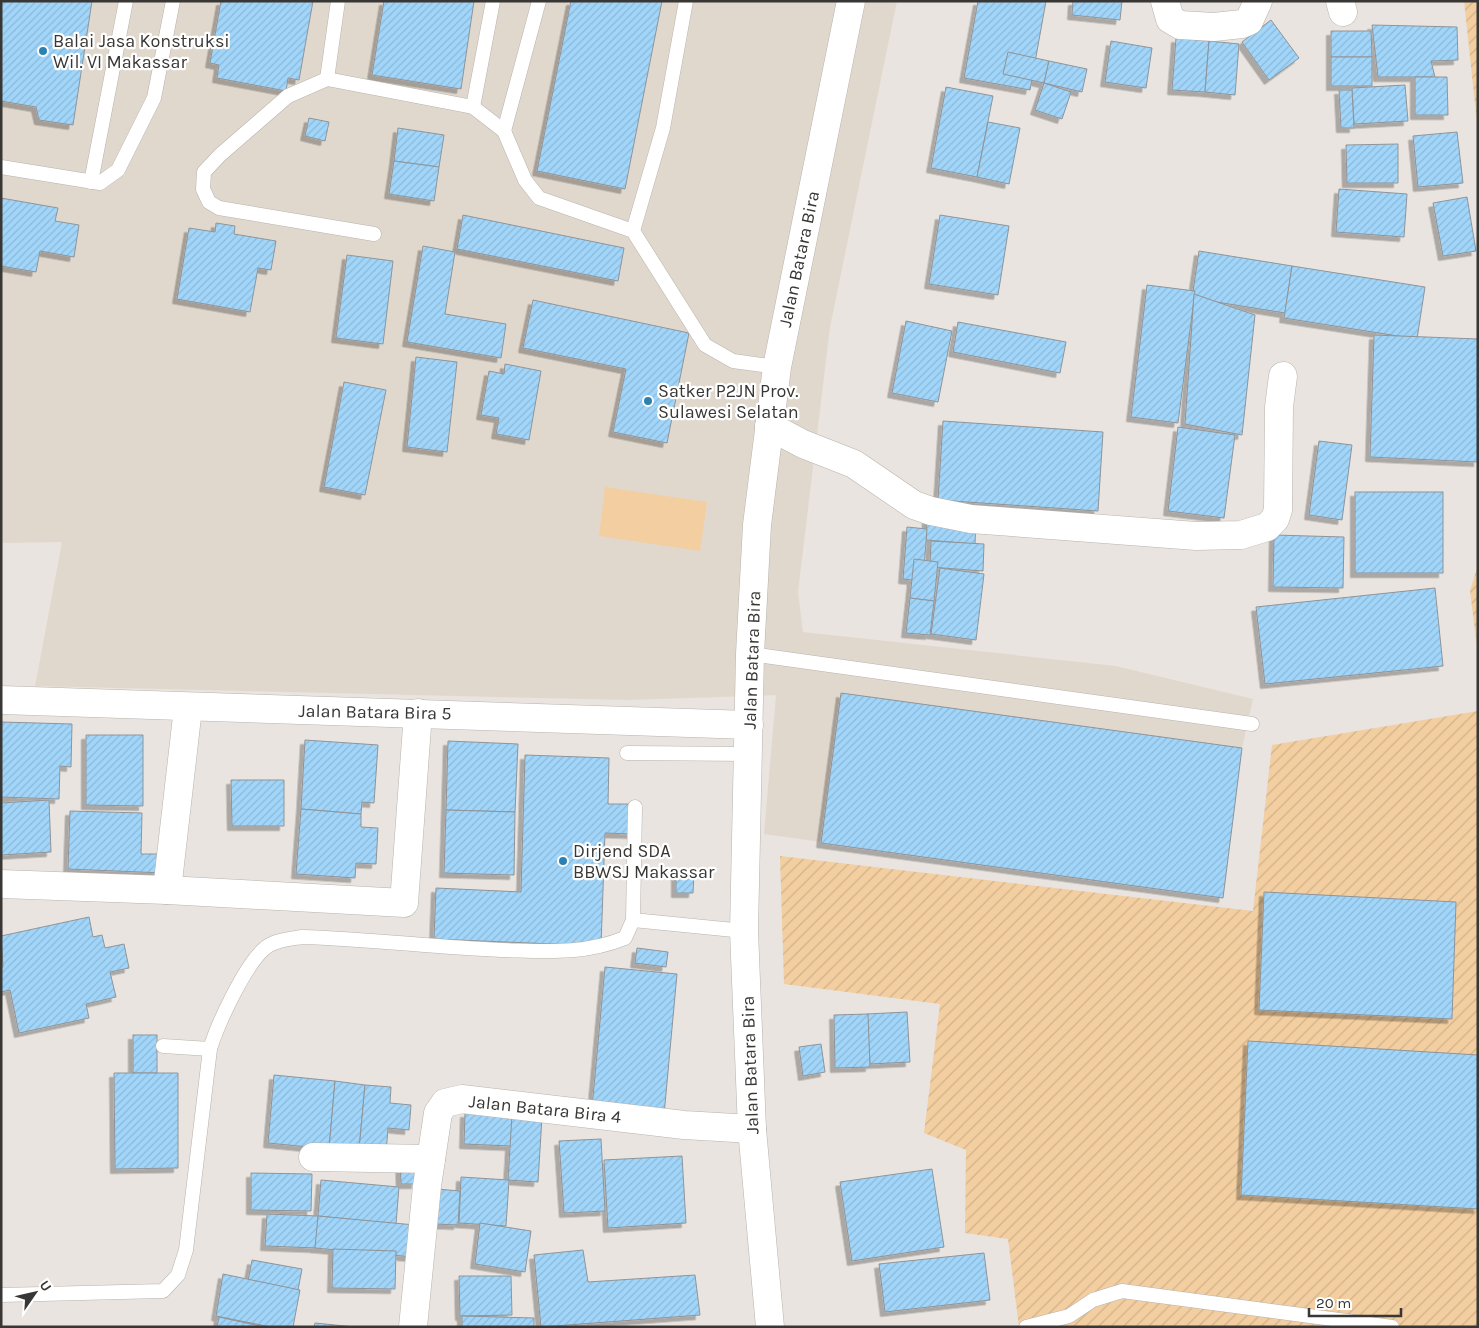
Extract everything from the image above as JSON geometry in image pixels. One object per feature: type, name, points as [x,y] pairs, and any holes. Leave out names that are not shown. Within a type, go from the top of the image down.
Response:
[{"type":"street","name":"Jalan Batara Bira","points":[[770,1327],[752,1129],[744,932],[750,654],[757,525],[777,367],[851,1]]},
{"type":"street","points":[[1165,1],[1170,19],[1180,25],[1214,27],[1242,24],[1249,21],[1258,1]]},
{"type":"street","points":[[769,426],[804,444],[854,464],[914,505],[931,512],[971,519],[1196,536],[1241,535],[1267,527],[1275,519],[1278,510],[1279,407],[1283,376]]},
{"type":"street","name":"Jalan Batara Bira 5","points":[[1,700],[188,708],[418,713],[749,725]]},
{"type":"street","points":[[167,890],[188,708]]},
{"type":"street","points":[[1,884],[167,890],[404,903],[418,713]]},
{"type":"street","name":"Jalan Batara Bira 4","points":[[413,1327],[431,1159],[440,1107],[453,1100],[462,1099],[684,1125],[752,1129]]},
{"type":"street","points":[[313,1157],[431,1159]]},
{"type":"lane","points":[[91,182],[126,1]]},
{"type":"lane","points":[[1,167],[100,183],[118,170],[154,98],[173,1]]},
{"type":"lane","points":[[327,79],[338,1]]},
{"type":"lane","points":[[473,107],[493,1]]},
{"type":"lane","points":[[504,130],[539,1]]},
{"type":"lane","points":[[633,231],[663,128],[686,1]]},
{"type":"lane","points":[[374,234],[219,208],[209,202],[203,189],[204,172],[220,155],[288,96],[327,79],[473,107],[504,130],[525,180],[540,198],[633,231],[705,345],[733,361],[777,367]]},
{"type":"lane","points":[[750,654],[1252,724]]},
{"type":"lane","points":[[628,753],[748,754]]},
{"type":"lane","points":[[1,1295],[163,1291],[178,1274],[186,1250],[210,1049],[216,1030],[252,963],[266,947],[283,940],[325,938],[468,948],[570,952],[607,945],[625,938],[633,920],[635,807]]},
{"type":"lane","points":[[633,920],[744,932]]},
{"type":"lane","points":[[163,1046],[210,1049]]},
{"type":"lane","points":[[1026,1327],[1069,1316],[1093,1300],[1122,1291],[1392,1327]]},
{"type":"shaded area","points":[[1,1],[897,1],[830,327],[798,592],[803,632],[1116,666],[1253,699],[1242,748],[1223,898],[764,834],[776,695],[629,700],[35,686],[62,542],[1,543]]},
{"type":"shaded area","points":[[1464,1],[1478,1],[1478,126],[1476,113]]},
{"type":"shaded area","points":[[605,487],[707,502],[700,551],[599,536]]},
{"type":"shaded area","points":[[1478,565],[1478,655],[1470,591]]},
{"type":"shaded area","points":[[1478,711],[1478,1327],[1019,1327],[1008,1239],[965,1233],[966,1150],[924,1133],[940,1004],[784,984],[780,856],[1253,911],[1272,745]]},
{"type":"building","name":"Balai Jasa Konstruksi Wil. VI Makassar","points":[[1,1],[92,1],[73,125],[39,120],[36,107],[1,101]]},
{"type":"building","points":[[221,1],[313,1],[299,80],[288,78],[286,91],[217,78],[219,65],[210,63]]},
{"type":"building","points":[[384,1],[474,1],[461,89],[372,75]]},
{"type":"building","points":[[571,1],[662,1],[625,189],[537,171]]},
{"type":"building","points":[[978,1],[1046,1],[1030,90],[964,78]]},
{"type":"building","points":[[1073,1],[1122,1],[1120,20],[1072,15]]},
{"type":"building","points":[[1271,20],[1299,58],[1269,80],[1242,42]]},
{"type":"building","points":[[1372,25],[1457,27],[1458,60],[1431,61],[1435,77],[1378,77]]},
{"type":"building","points":[[1331,31],[1371,31],[1372,57],[1331,57]]},
{"type":"building","points":[[1176,38],[1209,41],[1205,92],[1172,90]]},
{"type":"building","points":[[1111,41],[1152,48],[1146,88],[1105,82]]},
{"type":"building","points":[[1209,41],[1239,44],[1235,95],[1205,92]]},
{"type":"building","points":[[1008,52],[1049,61],[1044,83],[1003,74]]},
{"type":"building","points":[[1331,57],[1372,57],[1372,86],[1331,86]]},
{"type":"building","points":[[1049,61],[1087,69],[1082,92],[1044,83]]},
{"type":"building","points":[[1415,77],[1447,77],[1448,115],[1415,115]]},
{"type":"building","points":[[1044,83],[1071,92],[1062,119],[1035,110]]},
{"type":"building","points":[[1405,85],[1408,121],[1354,124],[1352,88]]},
{"type":"building","points":[[946,87],[993,96],[977,177],[931,168]]},
{"type":"building","points":[[1339,90],[1352,90],[1354,128],[1341,128]]},
{"type":"building","points":[[309,118],[329,122],[325,141],[305,136]]},
{"type":"building","points":[[988,122],[1020,128],[1009,184],[977,177]]},
{"type":"building","points":[[398,128],[444,135],[439,167],[394,161]]},
{"type":"building","points":[[1457,132],[1463,183],[1418,187],[1413,136]]},
{"type":"building","points":[[1398,144],[1398,183],[1347,183],[1346,145]]},
{"type":"building","points":[[394,161],[439,167],[434,201],[389,194]]},
{"type":"building","points":[[1339,189],[1407,194],[1404,237],[1336,232]]},
{"type":"building","points":[[1467,197],[1476,251],[1443,256],[1433,203]]},
{"type":"building","points":[[1,198],[58,208],[55,221],[79,225],[74,257],[40,251],[36,272],[1,266]]},
{"type":"building","points":[[463,215],[624,248],[618,281],[457,249]]},
{"type":"building","points":[[940,215],[1009,226],[998,295],[929,284]]},
{"type":"building","points":[[216,223],[235,226],[234,234],[276,241],[271,270],[258,268],[250,312],[177,299],[189,228],[215,232]]},
{"type":"building","points":[[423,246],[455,252],[445,314],[506,324],[501,358],[407,342]]},
{"type":"building","points":[[1199,251],[1292,266],[1285,313],[1192,298]]},
{"type":"building","points":[[347,255],[393,261],[383,344],[336,338]]},
{"type":"building","points":[[1292,266],[1425,287],[1417,339],[1284,318]]},
{"type":"building","points":[[1147,285],[1195,291],[1178,423],[1131,417]]},
{"type":"building","points":[[1194,294],[1255,315],[1242,435],[1185,424]]},
{"type":"building","name":"Satker P2JN Prov. Sulawesi Selatan","points":[[533,300],[689,333],[667,443],[613,432],[626,369],[523,348]]},
{"type":"building","points":[[906,321],[952,331],[938,402],[892,393]]},
{"type":"building","points":[[958,322],[1066,342],[1060,373],[953,352]]},
{"type":"building","points":[[1374,335],[1478,339],[1478,462],[1370,457]]},
{"type":"building","points":[[416,357],[457,362],[447,452],[407,447]]},
{"type":"building","points":[[505,364],[541,371],[529,440],[496,434],[499,418],[481,415],[489,371],[504,374]]},
{"type":"building","points":[[344,382],[386,390],[365,495],[324,487]]},
{"type":"building","points":[[943,421],[1103,432],[1098,511],[938,500]]},
{"type":"building","points":[[1178,427],[1235,435],[1224,518],[1168,511]]},
{"type":"building","points":[[1319,441],[1352,445],[1342,520],[1309,515]]},
{"type":"building","points":[[1355,492],[1443,492],[1443,573],[1355,573]]},
{"type":"building","points":[[927,518],[976,521],[975,544],[926,540]]},
{"type":"building","points":[[907,527],[927,529],[923,581],[903,579]]},
{"type":"building","points":[[1274,535],[1344,537],[1343,588],[1273,587]]},
{"type":"building","points":[[931,541],[984,544],[983,571],[930,567]]},
{"type":"building","points":[[914,559],[938,562],[934,601],[910,598]]},
{"type":"building","points":[[940,568],[984,574],[976,640],[931,634]]},
{"type":"building","points":[[1435,588],[1443,666],[1265,684],[1256,607]]},
{"type":"building","points":[[910,598],[934,601],[930,635],[906,633]]},
{"type":"building","points":[[841,693],[1242,748],[1223,898],[821,843]]},
{"type":"building","points":[[1,722],[72,724],[71,767],[60,766],[59,799],[1,797]]},
{"type":"building","points":[[86,735],[143,735],[143,806],[86,805]]},
{"type":"building","points":[[305,740],[378,745],[374,803],[362,802],[361,814],[301,809]]},
{"type":"building","points":[[448,741],[518,744],[515,812],[446,810]]},
{"type":"building","name":"Dirjend SDA BBWSJ Makassar","points":[[525,755],[609,758],[608,804],[634,804],[633,834],[605,833],[601,946],[434,939],[436,888],[521,892]]},
{"type":"building","points":[[231,780],[284,780],[284,826],[232,826]]},
{"type":"building","points":[[49,800],[51,852],[1,855],[1,803]]},
{"type":"building","points":[[301,809],[361,814],[361,827],[378,828],[376,864],[356,863],[355,878],[296,874]]},
{"type":"building","points":[[446,810],[515,812],[514,875],[444,873]]},
{"type":"building","points":[[70,811],[142,813],[141,854],[164,854],[164,873],[68,869]]},
{"type":"building","points":[[676,874],[694,874],[693,893],[676,893]]},
{"type":"building","points":[[1264,892],[1456,902],[1452,1019],[1259,1010]]},
{"type":"building","points":[[89,917],[93,937],[102,935],[105,948],[124,944],[129,968],[110,972],[116,997],[86,1004],[89,1018],[19,1033],[10,990],[1,992],[1,967],[3,967],[1,936]]},
{"type":"building","points":[[637,948],[668,952],[666,967],[635,963]]},
{"type":"building","points":[[605,967],[677,974],[664,1115],[592,1108]]},
{"type":"building","points":[[907,1012],[910,1062],[870,1064],[867,1014]]},
{"type":"building","points":[[868,1014],[870,1067],[835,1068],[834,1015]]},
{"type":"building","points":[[133,1035],[157,1035],[157,1073],[133,1073]]},
{"type":"building","points":[[1248,1041],[1478,1055],[1478,1209],[1241,1195]]},
{"type":"building","points":[[821,1044],[825,1072],[803,1076],[799,1047]]},
{"type":"building","points":[[114,1073],[178,1073],[178,1168],[115,1169]]},
{"type":"building","points":[[274,1075],[335,1081],[329,1149],[268,1143]]},
{"type":"building","points":[[335,1081],[365,1085],[359,1150],[329,1149]]},
{"type":"building","points":[[365,1085],[391,1087],[390,1103],[411,1105],[409,1130],[388,1128],[386,1153],[359,1150]]},
{"type":"building","points":[[465,1113],[512,1115],[511,1146],[464,1144]]},
{"type":"building","points":[[512,1115],[542,1117],[538,1182],[508,1180]]},
{"type":"building","points":[[601,1139],[605,1211],[564,1213],[559,1141]]},
{"type":"building","points":[[682,1156],[686,1223],[608,1228],[604,1160]]},
{"type":"building","points":[[415,1160],[416,1184],[401,1184],[400,1161]]},
{"type":"building","points":[[932,1169],[944,1247],[852,1261],[840,1182]]},
{"type":"building","points":[[251,1173],[312,1174],[311,1211],[251,1210]]},
{"type":"building","points":[[461,1177],[509,1180],[506,1226],[459,1223]]},
{"type":"building","points":[[321,1180],[399,1187],[396,1224],[318,1216]]},
{"type":"building","points":[[437,1189],[460,1191],[458,1225],[435,1224]]},
{"type":"building","points":[[267,1214],[318,1216],[317,1248],[265,1246]]},
{"type":"building","points":[[318,1216],[415,1225],[413,1257],[315,1248]]},
{"type":"building","points":[[480,1223],[531,1231],[525,1272],[475,1264]]},
{"type":"building","points":[[333,1249],[396,1251],[395,1289],[332,1288]]},
{"type":"building","points":[[583,1250],[588,1282],[695,1275],[700,1315],[541,1327],[534,1255]]},
{"type":"building","points":[[984,1253],[990,1300],[885,1312],[879,1264]]},
{"type":"building","points":[[252,1260],[302,1269],[298,1290],[248,1281]]},
{"type":"building","points":[[223,1274],[300,1290],[293,1327],[271,1327],[216,1316]]},
{"type":"building","points":[[459,1276],[511,1276],[512,1315],[460,1316]]},
{"type":"building","points":[[462,1316],[534,1318],[534,1327],[462,1327]]},
{"type":"building","points":[[219,1317],[264,1327],[217,1327]]},
{"type":"building","points":[[315,1323],[355,1327],[314,1327]]},
{"type":"place","name":"Balai Jasa Konstruksi Wil. VI Makassar","points":[[43,51]]},
{"type":"place","name":"Satker P2JN Prov. Sulawesi Selatan","points":[[648,401]]},
{"type":"place","name":"Dirjend SDA BBWSJ Makassar","points":[[563,861]]}]
